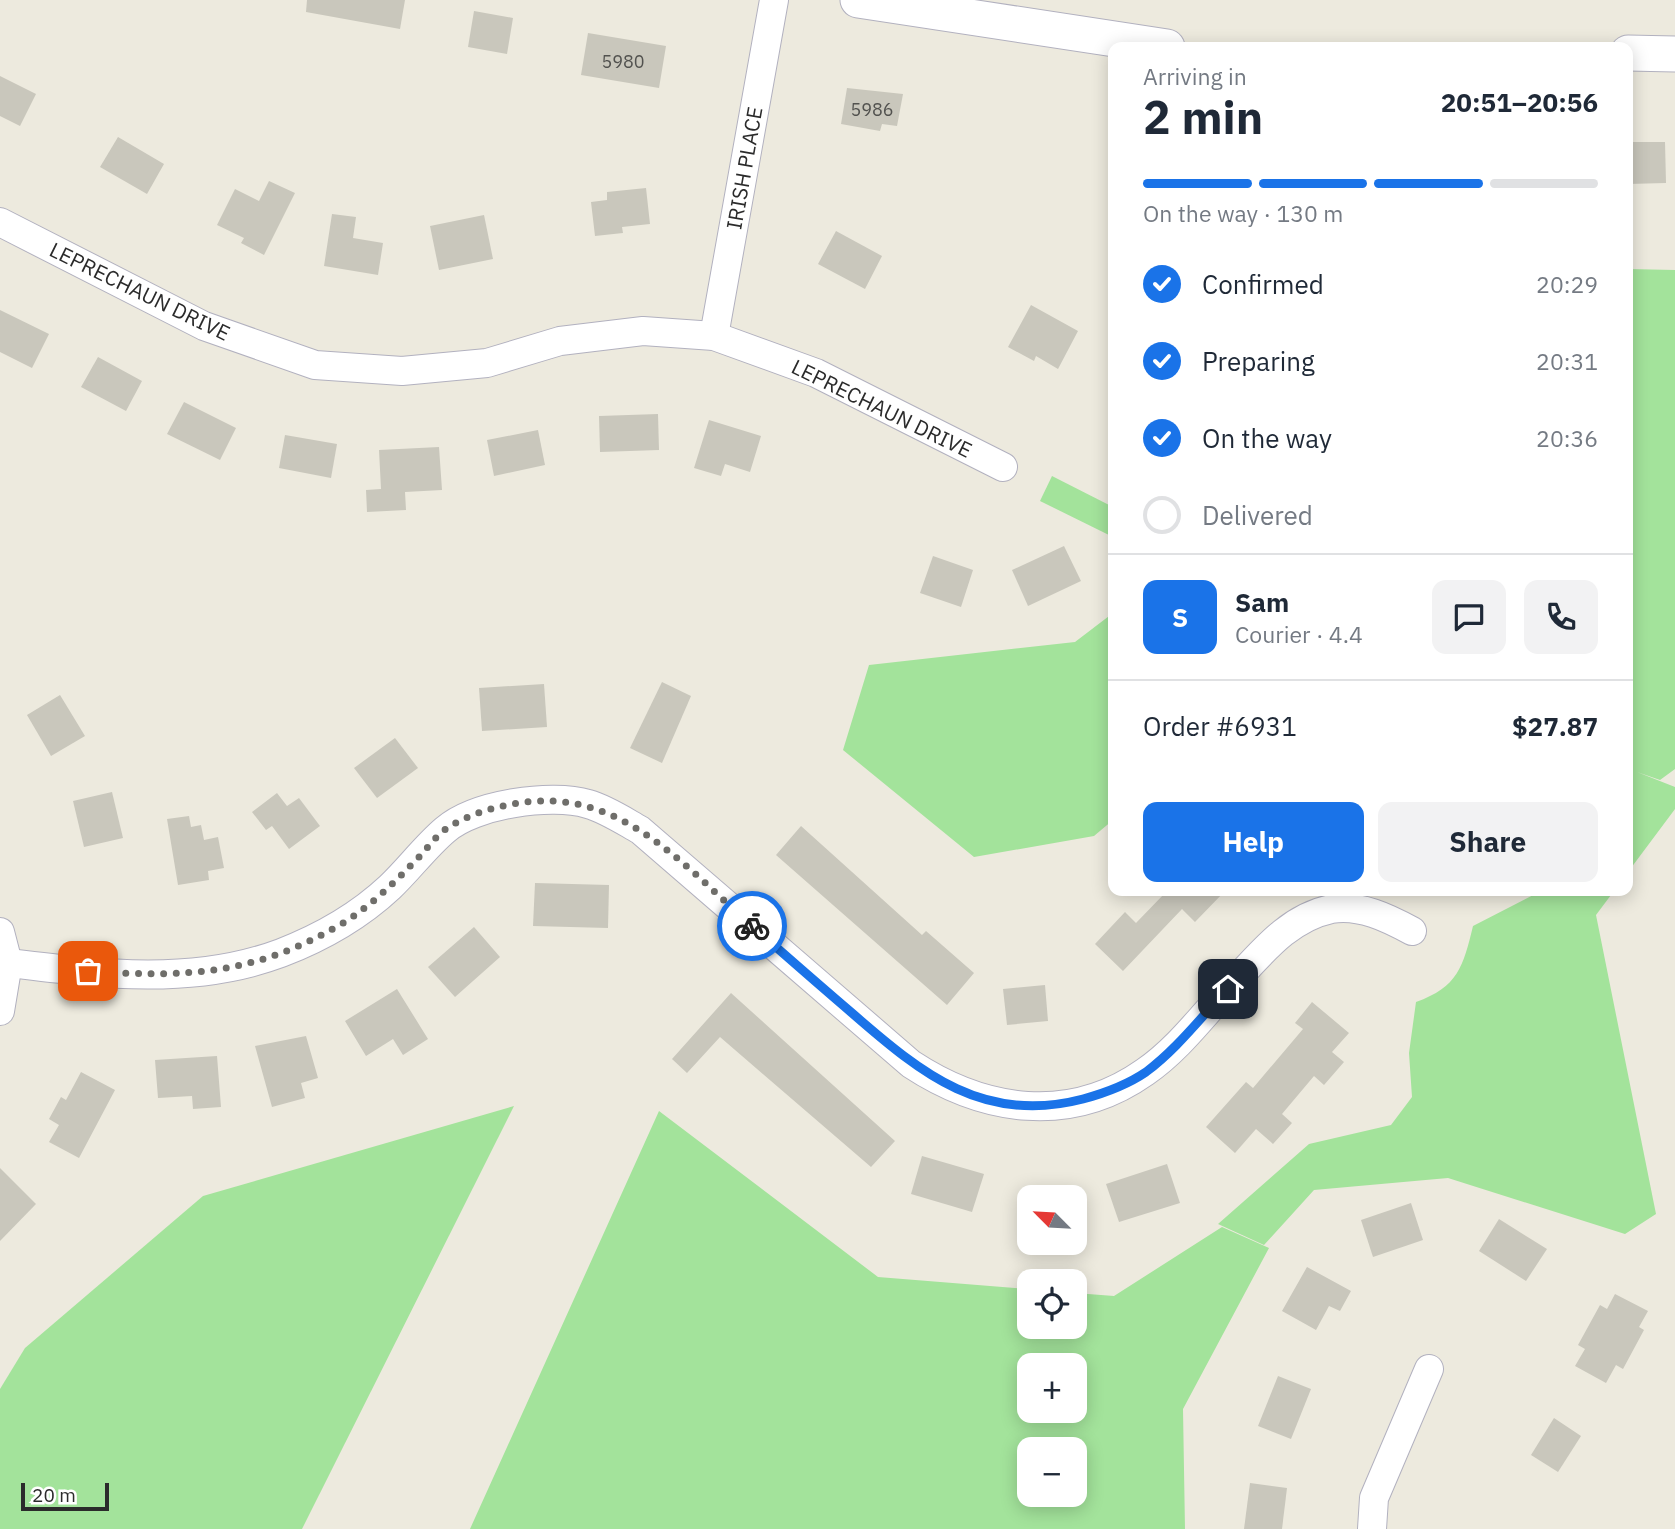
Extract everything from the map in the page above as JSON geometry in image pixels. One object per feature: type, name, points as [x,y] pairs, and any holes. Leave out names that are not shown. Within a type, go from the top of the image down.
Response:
[{"type":"street","name":"IRISH PLACE","points":[[715,336],[774,0]]},
{"type":"street","points":[[858,0],[1134,42]]},
{"type":"street","points":[[1633,53],[1675,54]]},
{"type":"street","name":"LEPRECHAUN DRIVE","points":[[0,222],[205,326],[315,365],[402,371],[487,363],[560,341],[643,331],[715,336],[816,373],[1003,467]]},
{"type":"street","points":[[8,963],[135,974],[227,970],[282,952],[343,923],[390,887],[446,828],[467,817],[535,800],[571,801],[588,804],[640,830],[911,1064],[932,1078],[984,1100],[1035,1107],[1087,1098],[1120,1086],[1145,1072],[1170,1051],[1274,939],[1313,914],[1334,909],[1368,911],[1412,931]]},
{"type":"street","points":[[0,932],[8,963],[0,1011]]},
{"type":"street","points":[[1372,1529],[1374,1498],[1429,1369]]},
{"type":"green space","points":[[1633,269],[1675,270],[1675,769],[1660,780],[1637,772],[1675,787],[1675,809],[1633,865]]},
{"type":"green space","points":[[1052,476],[1108,504],[1108,535],[1040,501]]},
{"type":"green space","points":[[1108,617],[1108,824],[1094,836],[974,857],[843,750],[869,665],[1075,642]]},
{"type":"green space","points":[[1531,896],[1610,896],[1596,915],[1656,1214],[1625,1234],[1448,1178],[1314,1190],[1264,1245],[1218,1224],[1309,1144],[1391,1125],[1412,1097],[1409,1053],[1416,1002],[1441,990],[1456,974],[1466,953],[1473,926]]},
{"type":"green space","points":[[514,1106],[302,1529],[0,1529],[0,1389],[25,1348],[203,1196]]},
{"type":"green space","points":[[659,1111],[878,1277],[1017,1288],[1017,1339],[1087,1339],[1087,1294],[1114,1296],[1222,1227],[1269,1248],[1183,1409],[1185,1529],[470,1529]]},
{"type":"building","points":[[307,0],[405,0],[400,29],[306,12]]},
{"type":"building","points":[[474,11],[513,18],[507,54],[468,47]]},
{"type":"building","points":[[588,33],[666,46],[659,88],[581,75]]},
{"type":"building","points":[[0,76],[36,94],[20,126],[0,116]]},
{"type":"building","points":[[847,88],[903,94],[897,126],[882,124],[880,131],[841,124]]},
{"type":"building","points":[[118,137],[164,164],[147,194],[100,167]]},
{"type":"building","points":[[1633,142],[1665,142],[1666,183],[1633,184]]},
{"type":"building","points":[[269,181],[295,193],[264,255],[241,243],[244,238],[217,225],[235,189],[259,201]]},
{"type":"building","points":[[646,188],[650,224],[622,227],[623,233],[595,236],[591,202],[607,200],[607,192]]},
{"type":"building","points":[[332,214],[356,217],[353,238],[383,243],[378,275],[324,266]]},
{"type":"building","points":[[484,215],[493,259],[439,270],[430,226]]},
{"type":"building","points":[[836,231],[882,256],[865,289],[818,264]]},
{"type":"building","points":[[1031,305],[1078,331],[1058,369],[1036,356],[1034,361],[1008,347]]},
{"type":"building","points":[[0,310],[49,334],[32,368],[0,352]]},
{"type":"building","points":[[98,357],[142,381],[126,411],[81,387]]},
{"type":"building","points":[[184,402],[236,428],[220,460],[167,434]]},
{"type":"building","points":[[658,414],[659,450],[600,452],[599,416]]},
{"type":"building","points":[[709,420],[761,436],[750,472],[725,464],[721,476],[694,468]]},
{"type":"building","points":[[538,430],[545,465],[494,476],[487,440]]},
{"type":"building","points":[[285,435],[337,444],[331,478],[279,468]]},
{"type":"building","points":[[439,447],[442,490],[405,492],[406,510],[367,512],[366,490],[381,489],[379,450]]},
{"type":"building","points":[[1064,546],[1081,581],[1028,606],[1012,570]]},
{"type":"building","points":[[933,556],[973,570],[961,607],[920,593]]},
{"type":"building","points":[[662,682],[691,696],[662,763],[630,748]]},
{"type":"building","points":[[544,684],[547,727],[482,731],[479,688]]},
{"type":"building","points":[[60,695],[85,736],[51,756],[27,715]]},
{"type":"building","points":[[395,738],[418,768],[377,798],[354,768]]},
{"type":"building","points":[[112,792],[123,838],[84,847],[73,801]]},
{"type":"building","points":[[277,793],[287,806],[299,798],[320,826],[289,849],[272,826],[266,830],[252,812]]},
{"type":"building","points":[[189,816],[191,827],[201,825],[204,840],[218,837],[224,868],[208,871],[209,880],[178,885],[167,819]]},
{"type":"building","points":[[801,826],[922,935],[926,931],[974,973],[947,1005],[776,855]]},
{"type":"building","points":[[535,883],[609,885],[608,928],[533,926]]},
{"type":"building","points":[[1162,896],[1220,896],[1195,922],[1182,909],[1123,971],[1095,944],[1125,912],[1136,923]]},
{"type":"building","points":[[474,927],[500,957],[455,997],[428,967]]},
{"type":"building","points":[[1045,985],[1048,1021],[1007,1025],[1003,989]]},
{"type":"building","points":[[397,989],[428,1039],[403,1055],[393,1039],[366,1056],[345,1021]]},
{"type":"building","points":[[731,993],[895,1141],[871,1167],[720,1037],[687,1073],[672,1059]]},
{"type":"building","points":[[1312,1002],[1349,1033],[1332,1052],[1344,1062],[1324,1085],[1314,1076],[1282,1114],[1292,1123],[1273,1144],[1256,1129],[1235,1153],[1206,1127],[1246,1082],[1253,1088],[1303,1029],[1295,1023]]},
{"type":"building","points":[[306,1036],[318,1078],[301,1083],[305,1098],[272,1107],[255,1046]]},
{"type":"building","points":[[217,1056],[221,1107],[193,1109],[192,1096],[158,1098],[155,1060]]},
{"type":"building","points":[[81,1072],[115,1090],[79,1158],[49,1142],[59,1125],[49,1119],[61,1097],[66,1100]]},
{"type":"building","points":[[922,1156],[984,1174],[972,1212],[911,1194]]},
{"type":"building","points":[[1167,1164],[1180,1203],[1119,1222],[1106,1184]]},
{"type":"building","points":[[0,1168],[36,1204],[0,1241]]},
{"type":"building","points":[[1411,1203],[1423,1240],[1373,1257],[1361,1220]]},
{"type":"building","points":[[1499,1219],[1547,1249],[1526,1281],[1479,1251]]},
{"type":"building","points":[[1307,1267],[1351,1291],[1340,1311],[1329,1306],[1316,1330],[1282,1311]]},
{"type":"building","points":[[1615,1294],[1648,1311],[1639,1327],[1644,1330],[1623,1369],[1616,1365],[1606,1383],[1575,1366],[1585,1349],[1578,1345],[1600,1305],[1607,1309]]},
{"type":"building","points":[[1278,1376],[1311,1389],[1291,1439],[1258,1426]]},
{"type":"building","points":[[1554,1418],[1581,1436],[1558,1472],[1531,1455]]},
{"type":"building","points":[[1250,1483],[1287,1488],[1282,1529],[1244,1529]]},
{"type":"way so far","points":[[88,971],[193,974],[227,970],[282,952],[315,938],[367,907],[390,887],[446,828],[467,817],[535,800],[588,804],[640,830],[752,926]]},
{"type":"route","points":[[752,926],[911,1064],[956,1090],[984,1100],[1010,1105],[1035,1107],[1063,1104],[1120,1086],[1145,1072],[1170,1051],[1228,989]]}]
